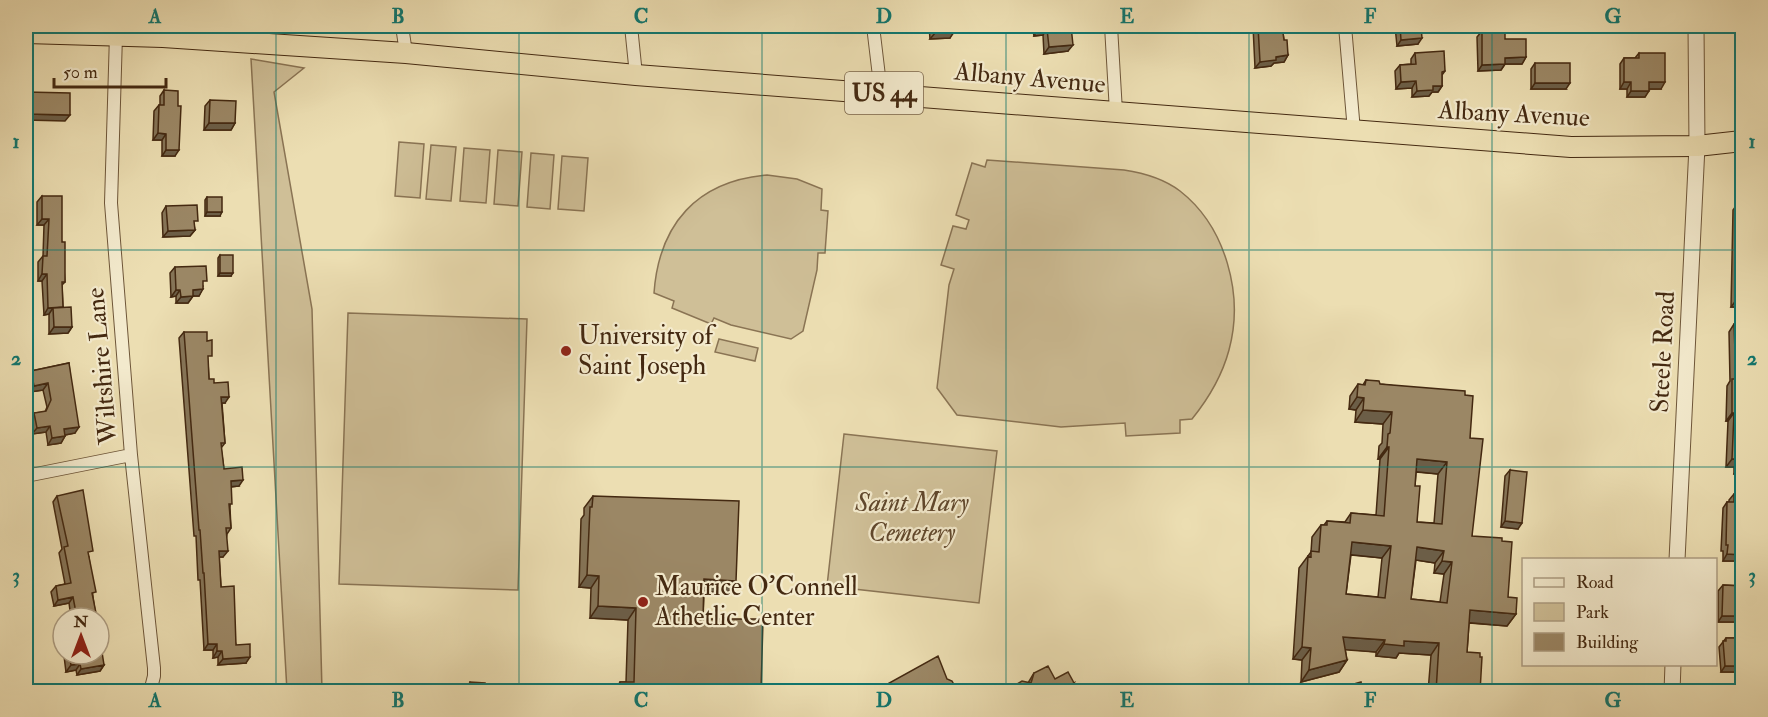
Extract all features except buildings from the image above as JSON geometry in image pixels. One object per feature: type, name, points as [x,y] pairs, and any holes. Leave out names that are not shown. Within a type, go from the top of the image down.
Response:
[{"type":"highway","name":"Albany Avenue","points":[[26,33],[116,35],[163,31],[636,75],[1571,147],[1697,146],[1743,141]]},
{"type":"street","points":[[402,26],[406,53]]},
{"type":"street","points":[[631,26],[636,75]]},
{"type":"street","points":[[873,26],[881,93]]},
{"type":"street","points":[[1111,26],[1116,112]]},
{"type":"street","points":[[1345,26],[1354,131]]},
{"type":"street","name":"Steele Road","points":[[1677,558],[1697,146],[1696,26]]},
{"type":"street","name":"Wiltshire Lane","points":[[116,35],[111,203],[131,455],[154,668],[150,692]]},
{"type":"street","points":[[26,476],[131,455]]},
{"type":"street","points":[[1672,692],[1673,666]]},
{"type":"green space","points":[[251,59],[304,68],[274,92],[312,309],[322,691],[287,691]]},
{"type":"green space","points":[[399,142],[424,144],[420,198],[395,196]]},
{"type":"green space","points":[[431,145],[456,147],[451,201],[426,199]]},
{"type":"green space","points":[[464,148],[490,150],[486,203],[460,201]]},
{"type":"green space","points":[[498,150],[522,152],[518,206],[494,204]]},
{"type":"green space","points":[[531,153],[554,155],[550,209],[527,207]]},
{"type":"green space","points":[[562,156],[588,158],[584,211],[558,209]]},
{"type":"green space","points":[[987,160],[1124,170],[1146,175],[1160,179],[1180,191],[1209,223],[1220,243],[1232,285],[1233,329],[1229,350],[1219,378],[1192,419],[1180,420],[1180,433],[1126,436],[1125,423],[1061,427],[957,415],[937,388],[949,285],[954,269],[941,265],[953,226],[966,229],[969,220],[956,215],[972,163],[985,167]]},
{"type":"green space","points":[[767,175],[797,179],[822,189],[821,210],[828,211],[825,253],[818,253],[817,270],[803,331],[791,339],[731,325],[714,318],[711,324],[672,308],[674,301],[654,293],[657,268],[664,246],[673,227],[686,210],[721,186],[742,179]]},
{"type":"green space","points":[[348,313],[527,319],[518,590],[339,584]]},
{"type":"green space","points":[[719,339],[758,348],[755,361],[715,352]]},
{"type":"green space","name":"Saint Mary Cemetery","points":[[844,434],[997,451],[979,603],[827,586]]},
{"type":"place","name":"University of Saint Joseph","points":[[566,351]]},
{"type":"place","name":"Maurice O'Connell Athetlic Center","points":[[643,602]]}]
